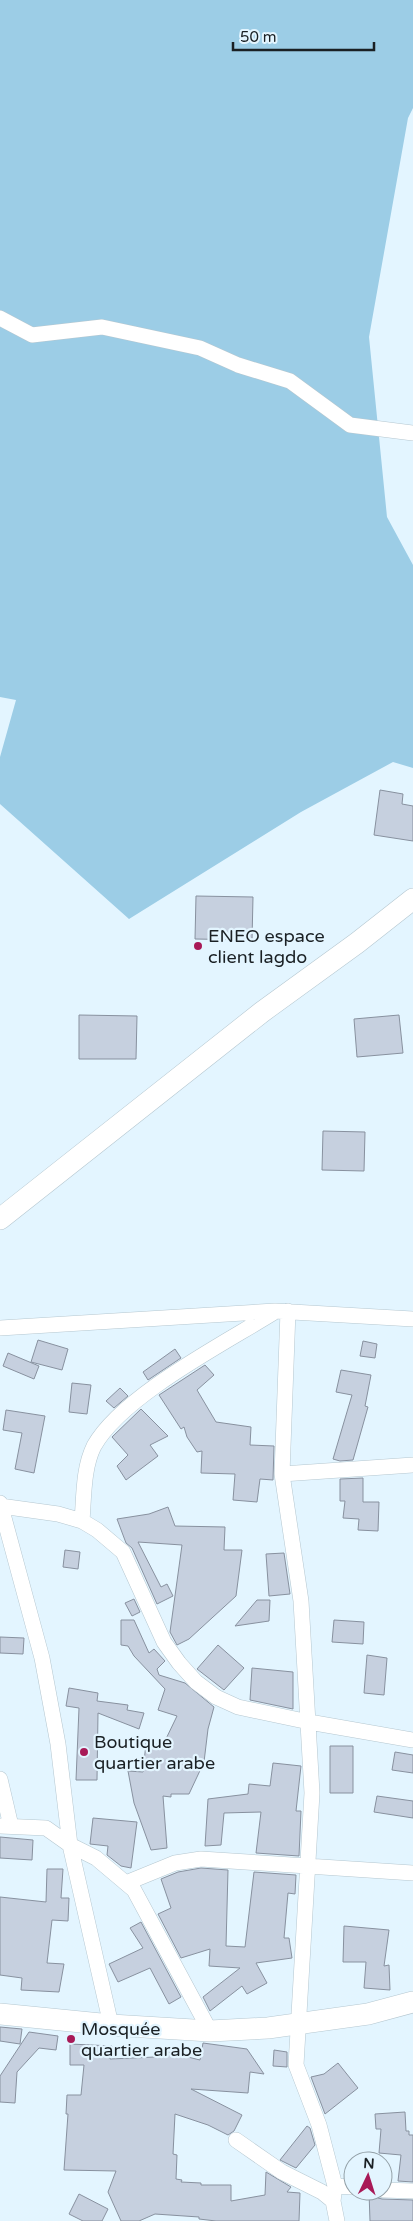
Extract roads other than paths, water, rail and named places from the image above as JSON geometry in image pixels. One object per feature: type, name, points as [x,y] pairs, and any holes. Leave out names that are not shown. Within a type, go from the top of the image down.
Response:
[{"type":"street","points":[[0,318],[32,335],[102,327],[200,348],[238,364],[290,381],[350,425],[413,433]]},
{"type":"street","points":[[0,1220],[262,1012],[357,943],[413,898]]},
{"type":"street","points":[[0,1328],[282,1311],[413,1319]]},
{"type":"street","points":[[282,1311],[282,1474],[301,1601],[312,1793],[296,2065],[319,2125],[335,2186],[333,2201],[337,2221]]},
{"type":"street","points":[[82,1521],[87,1466],[94,1447],[109,1426],[160,1383],[282,1311]]},
{"type":"street","points":[[282,1474],[413,1464]]},
{"type":"street","points":[[111,2025],[70,1845],[58,1744],[42,1658],[0,1505],[58,1514],[82,1521],[97,1530],[123,1552],[164,1642],[196,1682],[216,1696],[238,1708],[413,1740]]},
{"type":"street","points":[[0,1779],[6,1826],[46,1828],[70,1845],[96,1858],[134,1890],[210,2030]]},
{"type":"street","points":[[126,1883],[175,1863],[201,1859],[413,1873]]},
{"type":"street","points":[[0,2014],[111,2025],[210,2030],[268,2028],[298,2024],[368,2014],[413,2002]]},
{"type":"street","points":[[236,2140],[282,2172],[322,2192],[333,2201]]},
{"type":"street","points":[[335,2186],[343,2187]]},
{"type":"street","points":[[393,2190],[413,2190]]},
{"type":"place","name":"ENEO espace client lagdo","points":[[198,946]]},
{"type":"place","name":"Boutique quartier arabe","points":[[84,1752]]},
{"type":"place","name":"Mosquée quartier arabe","points":[[71,2039]]}]
